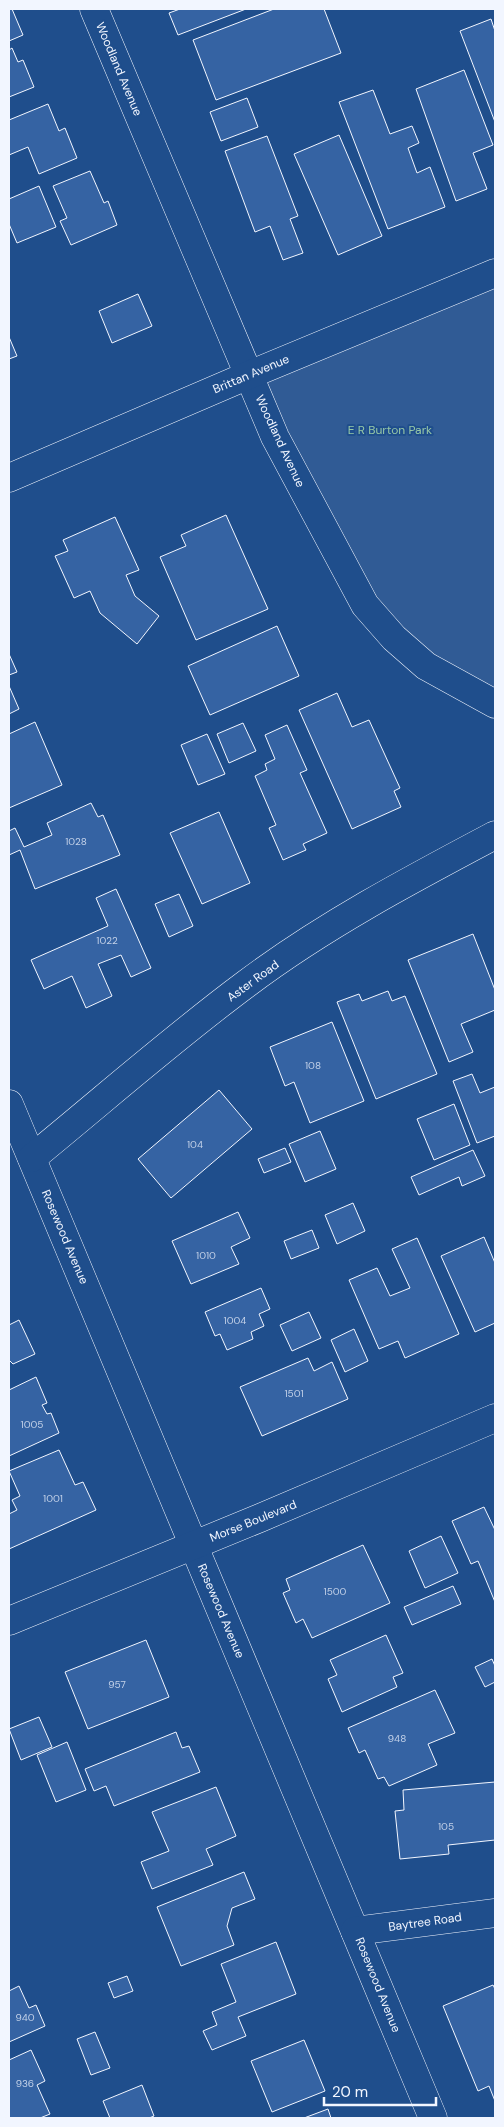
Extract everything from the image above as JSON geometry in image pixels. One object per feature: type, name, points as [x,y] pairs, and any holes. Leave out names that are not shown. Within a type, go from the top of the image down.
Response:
[{"type":"street","name":"Woodland Avenue","points":[[94,9],[275,437],[365,605],[394,638],[426,666],[495,704]]},
{"type":"street","name":"Brittan Avenue","points":[[9,478],[249,375],[495,273]]},
{"type":"street","name":"Aster Road","points":[[32,1158],[246,984],[362,908],[495,834]]},
{"type":"street","name":"Rosewood Avenue","points":[[9,1104],[433,2118]]},
{"type":"street","name":"Morse Boulevard","points":[[9,1621],[495,1418]]},
{"type":"street","name":"Baytree Road","points":[[356,1931],[495,1913]]},
{"type":"shaded area","name":"E R Burton Park","points":[[495,273],[495,704],[394,638],[249,375]]},
{"type":"building","points":[[9,9],[12,9],[23,35],[9,41]]},
{"type":"building","points":[[180,9],[246,9],[178,35],[169,13]]},
{"type":"building","points":[[274,9],[324,9],[341,53],[216,100],[193,40]]},
{"type":"building","points":[[491,19],[495,31],[495,122],[460,31]]},
{"type":"building","points":[[12,48],[18,62],[23,60],[34,87],[9,97],[9,50]]},
{"type":"building","points":[[464,70],[493,145],[473,153],[487,189],[456,201],[416,89]]},
{"type":"building","points":[[373,90],[390,134],[412,126],[419,143],[408,148],[417,173],[430,167],[445,207],[388,229],[339,102]]},
{"type":"building","points":[[247,98],[258,127],[221,141],[210,112]]},
{"type":"building","points":[[48,104],[59,131],[65,128],[77,158],[39,174],[28,147],[9,155],[9,120]]},
{"type":"building","points":[[339,135],[382,236],[338,255],[294,154]]},
{"type":"building","points":[[267,136],[298,216],[290,219],[303,253],[283,260],[270,226],[255,232],[225,151]]},
{"type":"building","points":[[90,171],[104,203],[108,201],[117,225],[71,245],[60,221],[67,218],[53,186]]},
{"type":"building","points":[[39,186],[56,227],[17,243],[9,224],[9,199]]},
{"type":"building","points":[[138,294],[152,326],[112,343],[99,311]]},
{"type":"building","points":[[9,337],[17,356],[9,359]]},
{"type":"building","points":[[226,515],[268,609],[196,640],[160,557],[186,546],[181,535]]},
{"type":"building","points":[[115,517],[139,570],[126,575],[135,596],[159,616],[137,644],[100,613],[90,591],[74,598],[55,556],[68,551],[63,540]]},
{"type":"building","points":[[277,626],[299,676],[210,715],[188,666]]},
{"type":"building","points":[[9,654],[17,672],[9,675]]},
{"type":"building","points":[[9,686],[19,709],[9,714]]},
{"type":"building","points":[[337,693],[352,727],[369,720],[400,788],[394,791],[401,807],[352,829],[299,710]]},
{"type":"building","points":[[35,722],[62,785],[9,808],[9,734]]},
{"type":"building","points":[[243,723],[256,751],[229,763],[217,734]]},
{"type":"building","points":[[287,725],[307,770],[300,773],[327,833],[303,844],[306,850],[283,860],[269,828],[276,825],[255,776],[267,770],[265,764],[275,759],[265,735]]},
{"type":"building","points":[[207,734],[225,774],[198,785],[181,745]]},
{"type":"building","points":[[91,803],[98,817],[103,815],[120,855],[35,889],[20,850],[9,855],[9,831],[15,828],[24,847],[52,835],[47,823]]},
{"type":"building","points":[[219,812],[250,883],[202,904],[170,833]]},
{"type":"building","points":[[116,889],[151,968],[131,977],[121,955],[98,964],[112,996],[86,1008],[72,976],[44,989],[31,960],[108,926],[96,898]]},
{"type":"building","points":[[179,894],[193,926],[169,937],[155,904]]},
{"type":"building","points":[[473,934],[495,990],[495,1010],[461,1024],[473,1052],[449,1062],[408,960]]},
{"type":"building","points":[[388,991],[392,1001],[405,996],[437,1074],[376,1099],[337,1002],[359,994],[362,1001]]},
{"type":"building","points":[[332,1022],[364,1101],[310,1123],[294,1082],[285,1086],[270,1047]]},
{"type":"building","points":[[472,1074],[480,1093],[495,1087],[495,1136],[477,1143],[453,1081]]},
{"type":"building","points":[[219,1090],[252,1129],[171,1198],[138,1159]]},
{"type":"building","points":[[454,1104],[470,1145],[434,1160],[417,1119]]},
{"type":"building","points":[[320,1131],[336,1169],[305,1182],[289,1144]]},
{"type":"building","points":[[285,1148],[291,1162],[264,1173],[258,1159]]},
{"type":"building","points":[[473,1150],[485,1176],[462,1186],[459,1177],[419,1195],[411,1177]]},
{"type":"building","points":[[353,1203],[365,1231],[337,1244],[325,1215]]},
{"type":"building","points":[[238,1212],[250,1238],[231,1247],[239,1264],[191,1284],[172,1241]]},
{"type":"building","points":[[312,1230],[319,1248],[291,1259],[284,1241]]},
{"type":"building","points":[[484,1237],[495,1263],[495,1323],[475,1332],[441,1256]]},
{"type":"building","points":[[417,1238],[459,1334],[405,1358],[398,1341],[379,1349],[349,1280],[377,1268],[390,1296],[410,1288],[392,1249]]},
{"type":"building","points":[[261,1288],[270,1309],[259,1314],[264,1326],[251,1332],[253,1339],[227,1350],[220,1334],[215,1336],[205,1312]]},
{"type":"building","points":[[309,1312],[321,1338],[292,1351],[280,1325]]},
{"type":"building","points":[[19,1320],[35,1354],[13,1364],[9,1360],[9,1325]]},
{"type":"building","points":[[354,1329],[368,1361],[345,1372],[331,1340]]},
{"type":"building","points":[[308,1358],[314,1371],[332,1362],[348,1399],[262,1436],[240,1387]]},
{"type":"building","points":[[36,1377],[47,1403],[42,1405],[47,1414],[51,1413],[59,1433],[9,1456],[9,1390]]},
{"type":"building","points":[[59,1450],[75,1485],[83,1482],[96,1510],[9,1549],[9,1514],[17,1510],[12,1500],[20,1496],[9,1471]]},
{"type":"building","points":[[484,1507],[495,1530],[495,1602],[478,1561],[471,1564],[452,1521]]},
{"type":"building","points":[[441,1536],[458,1573],[425,1588],[409,1551]]},
{"type":"building","points":[[363,1545],[390,1603],[312,1638],[303,1619],[296,1623],[283,1593],[290,1590],[286,1579]]},
{"type":"building","points":[[453,1586],[461,1604],[412,1625],[404,1607]]},
{"type":"building","points":[[386,1635],[403,1673],[393,1677],[397,1687],[342,1712],[328,1679],[337,1675],[330,1660]]},
{"type":"building","points":[[146,1640],[169,1697],[88,1729],[65,1672]]},
{"type":"building","points":[[492,1659],[495,1666],[495,1682],[485,1687],[475,1667]]},
{"type":"building","points":[[435,1690],[455,1733],[428,1744],[437,1765],[389,1786],[384,1777],[378,1779],[365,1750],[359,1753],[348,1728]]},
{"type":"building","points":[[39,1717],[52,1747],[21,1760],[9,1729]]},
{"type":"building","points":[[176,1732],[182,1748],[189,1746],[200,1772],[114,1806],[106,1786],[94,1791],[85,1769]]},
{"type":"building","points":[[67,1742],[86,1790],[56,1802],[37,1755]]},
{"type":"building","points":[[495,1782],[495,1840],[448,1845],[449,1854],[400,1859],[395,1811],[404,1810],[403,1790]]},
{"type":"building","points":[[216,1787],[236,1836],[206,1849],[213,1865],[152,1889],[141,1862],[169,1851],[152,1812]]},
{"type":"building","points":[[244,1872],[255,1899],[232,1908],[227,1926],[234,1945],[181,1966],[157,1907]]},
{"type":"building","points":[[276,1942],[296,1994],[238,2017],[246,2036],[212,2050],[203,2031],[217,2025],[212,2012],[236,2002],[221,1964]]},
{"type":"building","points":[[127,1976],[133,1991],[114,1998],[108,1983]]},
{"type":"building","points":[[493,1985],[495,1989],[495,2101],[489,2086],[478,2091],[443,2006]]},
{"type":"building","points":[[19,1986],[29,2008],[36,2005],[45,2026],[9,2042],[9,1991]]},
{"type":"building","points":[[95,2032],[110,2068],[91,2075],[77,2039]]},
{"type":"building","points":[[304,2040],[325,2091],[272,2112],[251,2061]]},
{"type":"building","points":[[31,2050],[45,2081],[37,2085],[50,2114],[40,2118],[9,2118],[9,2060]]},
{"type":"building","points":[[142,2085],[154,2116],[149,2118],[110,2118],[103,2101]]},
{"type":"building","points":[[328,2109],[331,2118],[304,2118]]}]
